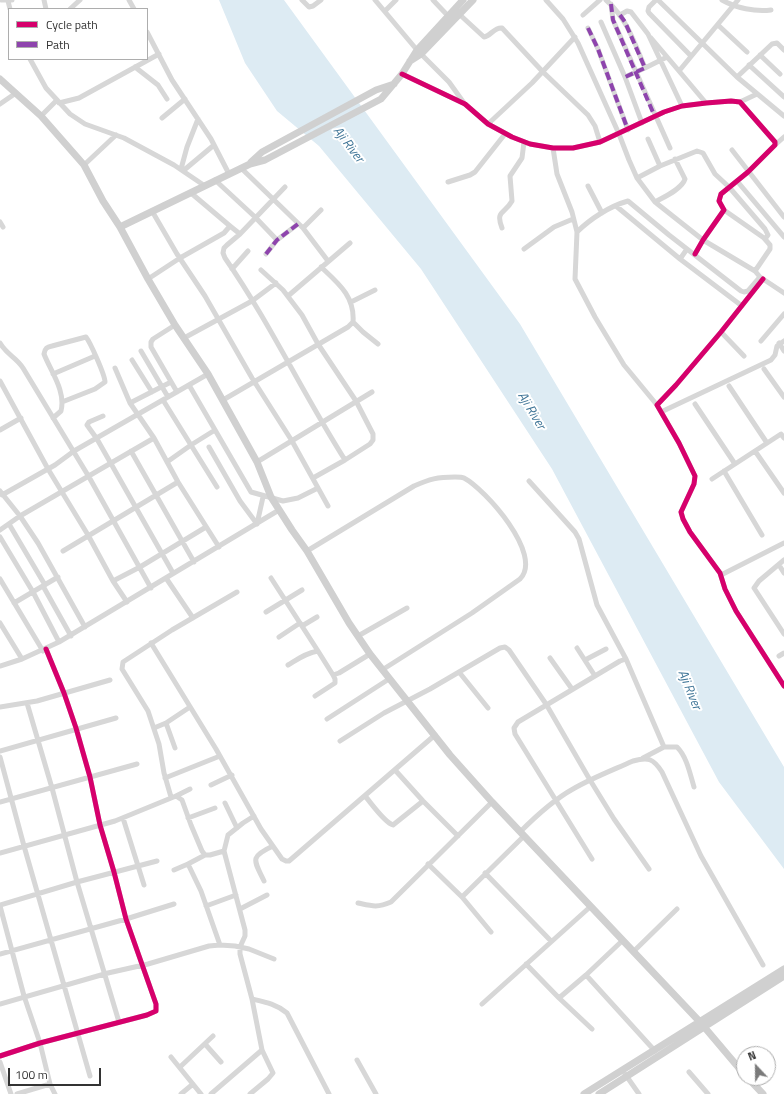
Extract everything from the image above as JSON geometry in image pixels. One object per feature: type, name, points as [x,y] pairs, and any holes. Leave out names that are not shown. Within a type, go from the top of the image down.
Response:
[{"type":"main road","points":[[120,227],[215,180],[250,164],[265,160],[381,99],[402,74],[410,61],[450,18],[463,0]]},
{"type":"main road","points":[[450,18],[459,14],[473,0]]},
{"type":"main road","points":[[0,79],[41,116],[84,166],[175,325],[208,374],[223,400],[256,462],[279,510],[307,551],[370,654],[435,735],[492,802],[702,1025],[736,1065]]},
{"type":"main road","points":[[250,164],[262,152],[376,90],[394,84]]},
{"type":"main road","points":[[757,990],[784,969]]},
{"type":"main road","points":[[584,1094],[625,1074],[757,990],[784,976]]},
{"type":"main road","points":[[599,1094],[655,1051],[702,1025]]},
{"type":"main road","points":[[756,1086],[763,1094]]},
{"type":"street","points":[[1,0],[10,0]]},
{"type":"street","points":[[71,8],[80,0]]},
{"type":"street","points":[[302,0],[309,7],[321,0]]},
{"type":"street","points":[[375,0],[398,29],[449,82],[465,104],[488,124],[505,134],[530,144],[553,148],[573,148],[600,142],[682,106],[706,102],[740,102],[757,94]]},
{"type":"street","points":[[385,12],[396,0]]},
{"type":"street","points":[[433,0],[450,18]]},
{"type":"street","points":[[546,0],[563,19],[575,37],[619,134],[637,178],[655,202],[703,240],[755,271],[761,278],[783,293]]},
{"type":"street","points":[[583,15],[600,0]]},
{"type":"street","points":[[606,0],[625,22],[645,68]]},
{"type":"street","points":[[691,56],[649,13],[649,7],[657,0],[703,42],[737,77],[784,116]]},
{"type":"street","points":[[722,0],[733,6],[761,11],[770,10]]},
{"type":"street","points":[[679,71],[738,0]]},
{"type":"street","points":[[611,4],[613,20],[670,148]]},
{"type":"street","points":[[620,15],[627,11],[631,12],[706,102]]},
{"type":"street","points":[[459,14],[484,37],[488,36],[496,29],[502,28],[543,72],[588,115],[595,126],[600,142]]},
{"type":"street","points":[[601,22],[625,77],[642,123]]},
{"type":"street","points":[[718,25],[747,52]]},
{"type":"street","points":[[588,28],[598,49],[628,130]]},
{"type":"street","points":[[148,34],[172,80],[214,145],[229,174]]},
{"type":"street","points":[[648,34],[682,106]]},
{"type":"street","points":[[488,124],[543,72],[575,37]]},
{"type":"street","points":[[737,77],[774,42],[784,50]]},
{"type":"street","points":[[148,60],[159,54]]},
{"type":"street","points":[[760,55],[780,74]]},
{"type":"street","points":[[625,77],[668,57]]},
{"type":"street","points":[[31,60],[46,88],[70,114],[85,124],[124,138],[182,170],[204,186]]},
{"type":"street","points":[[41,116],[58,101],[79,98],[148,60]]},
{"type":"street","points":[[749,65],[784,97]]},
{"type":"street","points":[[135,67],[158,85],[167,99]]},
{"type":"street","points":[[402,74],[465,104]]},
{"type":"street","points":[[0,104],[16,93]]},
{"type":"street","points":[[162,118],[185,99]]},
{"type":"street","points":[[740,102],[775,145]]},
{"type":"street","points":[[182,170],[187,146],[198,119]]},
{"type":"street","points":[[448,182],[475,172],[505,134]]},
{"type":"street","points":[[84,166],[116,135]]},
{"type":"street","points":[[648,139],[660,166]]},
{"type":"street","points":[[755,271],[770,249],[770,244],[724,210],[719,201],[719,197],[783,139]]},
{"type":"street","points":[[502,228],[498,219],[499,215],[512,200],[510,176],[522,158],[524,142]]},
{"type":"street","points":[[182,170],[214,145]]},
{"type":"street","points":[[553,148],[557,174],[572,212],[577,232],[575,275],[577,283],[624,365],[657,405],[679,443],[695,476],[694,484],[681,512],[683,519],[690,532],[721,576],[725,589],[736,611],[784,686]]},
{"type":"street","points":[[732,150],[784,217]]},
{"type":"street","points":[[637,178],[675,159],[700,151],[703,153],[715,174],[766,229],[768,235],[765,239]]},
{"type":"street","points":[[655,202],[671,193],[686,179],[675,159]]},
{"type":"street","points":[[241,168],[300,226],[328,261]]},
{"type":"street","points":[[215,180],[255,217],[277,240]]},
{"type":"street","points":[[736,180],[784,237]]},
{"type":"street","points":[[588,186],[602,213]]},
{"type":"street","points":[[285,187],[240,234],[224,248],[223,253],[289,362],[322,423],[346,460]]},
{"type":"street","points":[[191,192],[240,234]]},
{"type":"street","points":[[577,232],[588,221],[602,213],[624,202],[630,202],[741,291],[748,291],[761,278]]},
{"type":"street","points":[[616,206],[680,259],[742,306]]},
{"type":"street","points":[[266,254],[277,240],[300,226],[321,210]]},
{"type":"street","points":[[695,254],[724,210]]},
{"type":"street","points":[[152,211],[254,381],[292,441],[328,506]]},
{"type":"street","points":[[524,249],[554,227],[573,219]]},
{"type":"street","points":[[0,222],[3,227]]},
{"type":"street","points":[[148,279],[180,258],[224,234],[230,226]]},
{"type":"street","points":[[288,296],[350,243]]},
{"type":"street","points":[[680,259],[687,249]]},
{"type":"street","points":[[232,269],[248,251]]},
{"type":"street","points":[[321,267],[341,286],[351,302],[353,322],[378,344]]},
{"type":"street","points":[[261,270],[288,296],[308,322],[318,344],[356,401],[374,434],[373,440],[370,444],[346,460],[313,478]]},
{"type":"street","points":[[657,405],[722,332],[761,278]]},
{"type":"street","points":[[184,338],[252,300],[276,283]]},
{"type":"street","points":[[351,302],[375,290]]},
{"type":"street","points":[[761,341],[784,314]]},
{"type":"street","points":[[223,400],[348,327],[353,322]]},
{"type":"street","points":[[175,325],[153,339],[151,342],[151,347],[177,392]]},
{"type":"street","points":[[722,332],[744,356]]},
{"type":"street","points":[[53,418],[61,411],[62,402],[60,389],[44,354],[46,348],[86,337],[104,376],[105,382],[95,389],[62,402]]},
{"type":"street","points":[[661,412],[771,360],[775,355],[776,348],[782,342]]},
{"type":"street","points":[[782,342],[784,351]]},
{"type":"street","points":[[0,343],[6,352],[21,364],[74,451],[151,588]]},
{"type":"street","points":[[141,351],[162,387],[165,399],[217,487]]},
{"type":"street","points":[[53,374],[95,356]]},
{"type":"street","points":[[132,360],[152,392]]},
{"type":"street","points":[[115,368],[130,403],[154,438],[178,482],[219,547]]},
{"type":"street","points":[[764,369],[784,398]]},
{"type":"street","points":[[85,627],[38,543],[20,516],[1,493],[48,469],[74,451],[208,374]]},
{"type":"street","points":[[0,381],[2,389],[21,418],[48,469],[88,535],[113,581],[127,602]]},
{"type":"street","points":[[130,403],[171,382]]},
{"type":"street","points":[[189,385],[251,492],[263,497],[272,497],[283,501],[290,500],[318,488]]},
{"type":"street","points":[[729,386],[767,443]]},
{"type":"street","points":[[256,462],[372,392]]},
{"type":"street","points":[[695,404],[735,464]]},
{"type":"street","points":[[103,416],[89,422],[87,425],[111,463],[173,573]]},
{"type":"street","points":[[0,430],[21,418]]},
{"type":"street","points":[[167,462],[215,430]]},
{"type":"street","points":[[712,479],[767,443],[783,435]]},
{"type":"street","points":[[0,530],[20,516],[154,438]]},
{"type":"street","points":[[209,447],[240,501],[257,524]]},
{"type":"street","points":[[131,451],[194,562]]},
{"type":"street","points":[[755,451],[784,493]]},
{"type":"street","points":[[724,471],[762,535]]},
{"type":"street","points":[[307,551],[414,486],[441,476],[463,477],[486,496],[517,536],[521,543],[525,557],[524,574],[520,579],[472,613],[382,670]]},
{"type":"street","points":[[529,481],[576,532],[597,605],[626,659],[664,747]]},
{"type":"street","points":[[63,550],[178,482]]},
{"type":"street","points":[[257,524],[263,497]]},
{"type":"street","points":[[0,666],[44,650],[70,636],[279,510]]},
{"type":"street","points":[[9,524],[70,636]]},
{"type":"street","points":[[113,581],[140,567],[206,527]]},
{"type":"street","points":[[0,537],[59,642]]},
{"type":"street","points":[[721,576],[784,543]]},
{"type":"street","points":[[784,560],[759,581],[754,588],[784,634]]},
{"type":"street","points":[[779,565],[784,573]]},
{"type":"street","points":[[14,603],[58,577]]},
{"type":"street","points":[[166,578],[193,618]]},
{"type":"street","points":[[271,578],[333,675],[335,683],[315,696]]},
{"type":"street","points":[[0,579],[44,650],[64,693],[90,777],[100,825],[126,920],[156,1004],[156,1011],[147,1015],[40,1043],[0,1056]]},
{"type":"street","points":[[266,612],[302,590]]},
{"type":"street","points":[[205,855],[188,818],[182,800],[174,796],[165,778],[154,728],[148,711],[125,674],[122,665],[123,662],[151,643],[237,592]]},
{"type":"street","points":[[358,636],[407,608]]},
{"type":"street","points":[[278,638],[301,624],[317,617]]},
{"type":"street","points":[[0,623],[22,659]]},
{"type":"street","points":[[151,643],[232,775],[254,816],[282,860],[289,861],[435,735]]},
{"type":"street","points":[[340,741],[384,713],[430,689],[500,648],[505,647],[509,650],[546,704],[590,780],[649,869]]},
{"type":"street","points":[[577,648],[595,676]]},
{"type":"street","points":[[585,660],[606,649]]},
{"type":"street","points":[[288,666],[303,655],[318,651]]},
{"type":"street","points":[[779,656],[784,653]]},
{"type":"street","points":[[333,675],[339,673],[370,654]]},
{"type":"street","points":[[550,658],[572,689]]},
{"type":"street","points":[[592,859],[515,734],[514,728],[518,722],[546,704],[626,659]]},
{"type":"street","points":[[459,672],[488,708]]},
{"type":"street","points":[[327,719],[389,679]]},
{"type":"street","points":[[0,707],[27,703],[110,680]]},
{"type":"street","points":[[27,703],[52,788],[77,882],[119,1022]]},
{"type":"street","points":[[154,728],[166,723],[190,708]]},
{"type":"street","points":[[0,751],[76,728],[116,718]]},
{"type":"street","points":[[166,723],[175,748]]},
{"type":"street","points":[[462,897],[538,815],[574,788],[590,780],[664,747],[677,747],[681,751],[694,787]]},
{"type":"street","points":[[165,778],[220,756]]},
{"type":"street","points":[[0,757],[90,1076]]},
{"type":"street","points":[[642,758],[653,761],[662,772],[701,856],[763,965]]},
{"type":"street","points":[[0,802],[137,764]]},
{"type":"street","points":[[395,770],[458,836]]},
{"type":"street","points":[[210,785],[232,775]]},
{"type":"street","points":[[0,853],[122,818],[190,789]]},
{"type":"street","points":[[365,796],[391,825],[423,801]]},
{"type":"street","points":[[358,902],[378,906],[391,902],[492,802]]},
{"type":"street","points":[[225,803],[237,828]]},
{"type":"street","points":[[188,818],[215,808]]},
{"type":"street","points":[[250,1094],[256,1092],[272,1073],[262,1050],[252,999],[242,966],[240,947],[245,936],[240,909],[224,851],[228,835],[254,816]]},
{"type":"street","points":[[122,818],[144,885]]},
{"type":"street","points":[[264,881],[255,859],[261,852],[273,846]]},
{"type":"street","points":[[174,870],[205,855],[224,851]]},
{"type":"street","points":[[56,1094],[50,1084],[40,1043],[11,951],[0,906],[77,882],[157,861]]},
{"type":"street","points":[[188,864],[201,891],[220,945]]},
{"type":"street","points":[[428,864],[462,897],[491,932]]},
{"type":"street","points":[[485,873],[551,941]]},
{"type":"street","points":[[206,906],[236,895]]},
{"type":"street","points":[[240,909],[267,895]]},
{"type":"street","points":[[0,954],[91,928],[126,920],[174,904]]},
{"type":"street","points":[[482,1004],[590,907]]},
{"type":"street","points":[[633,952],[677,909]]},
{"type":"street","points":[[558,998],[586,975],[622,941]]},
{"type":"street","points":[[0,1004],[24,996],[210,946],[220,945],[240,947],[274,959]]},
{"type":"street","points":[[526,964],[558,998],[592,1029]]},
{"type":"street","points":[[586,975],[655,1051]]},
{"type":"street","points":[[252,999],[272,1004],[287,1013],[329,1094]]},
{"type":"street","points":[[180,1067],[213,1036]]},
{"type":"street","points":[[205,1044],[221,1062]]},
{"type":"street","points":[[211,1094],[262,1050]]},
{"type":"street","points":[[171,1056],[201,1094]]},
{"type":"street","points":[[357,1060],[376,1094]]},
{"type":"street","points":[[0,1062],[11,1094]]},
{"type":"street","points":[[689,1072],[708,1094]]},
{"type":"street","points":[[625,1074],[639,1094]]},
{"type":"street","points":[[17,1094],[50,1084]]},
{"type":"street","points":[[181,1094],[193,1084]]},
{"type":"water","name":"Aji River","points":[[219,0],[284,0],[520,324],[784,767],[784,869],[719,782],[552,469],[421,269],[319,146],[277,111],[245,63]]},
{"type":"marked path","points":[[611,4],[613,20],[655,117]]},
{"type":"marked path","points":[[620,15],[625,22],[645,68],[625,77]]},
{"type":"marked path","points":[[588,28],[598,49],[628,130]]},
{"type":"marked path","points":[[266,254],[277,240],[298,224]]},
{"type":"cycle path","points":[[402,74],[465,104],[488,124],[512,137],[530,144],[553,148],[573,148],[600,142],[664,112],[682,106],[731,101],[740,102],[775,142],[775,145],[748,172],[721,194],[719,201],[724,210],[695,254]]},
{"type":"cycle path","points":[[763,279],[721,332],[657,405],[679,443],[695,476],[694,484],[681,512],[683,519],[690,532],[720,573],[725,589],[736,611],[784,686]]},
{"type":"cycle path","points":[[0,1056],[40,1043],[147,1015],[156,1011],[156,1004],[126,919],[100,825],[90,777],[76,728],[64,693],[46,649]]}]
